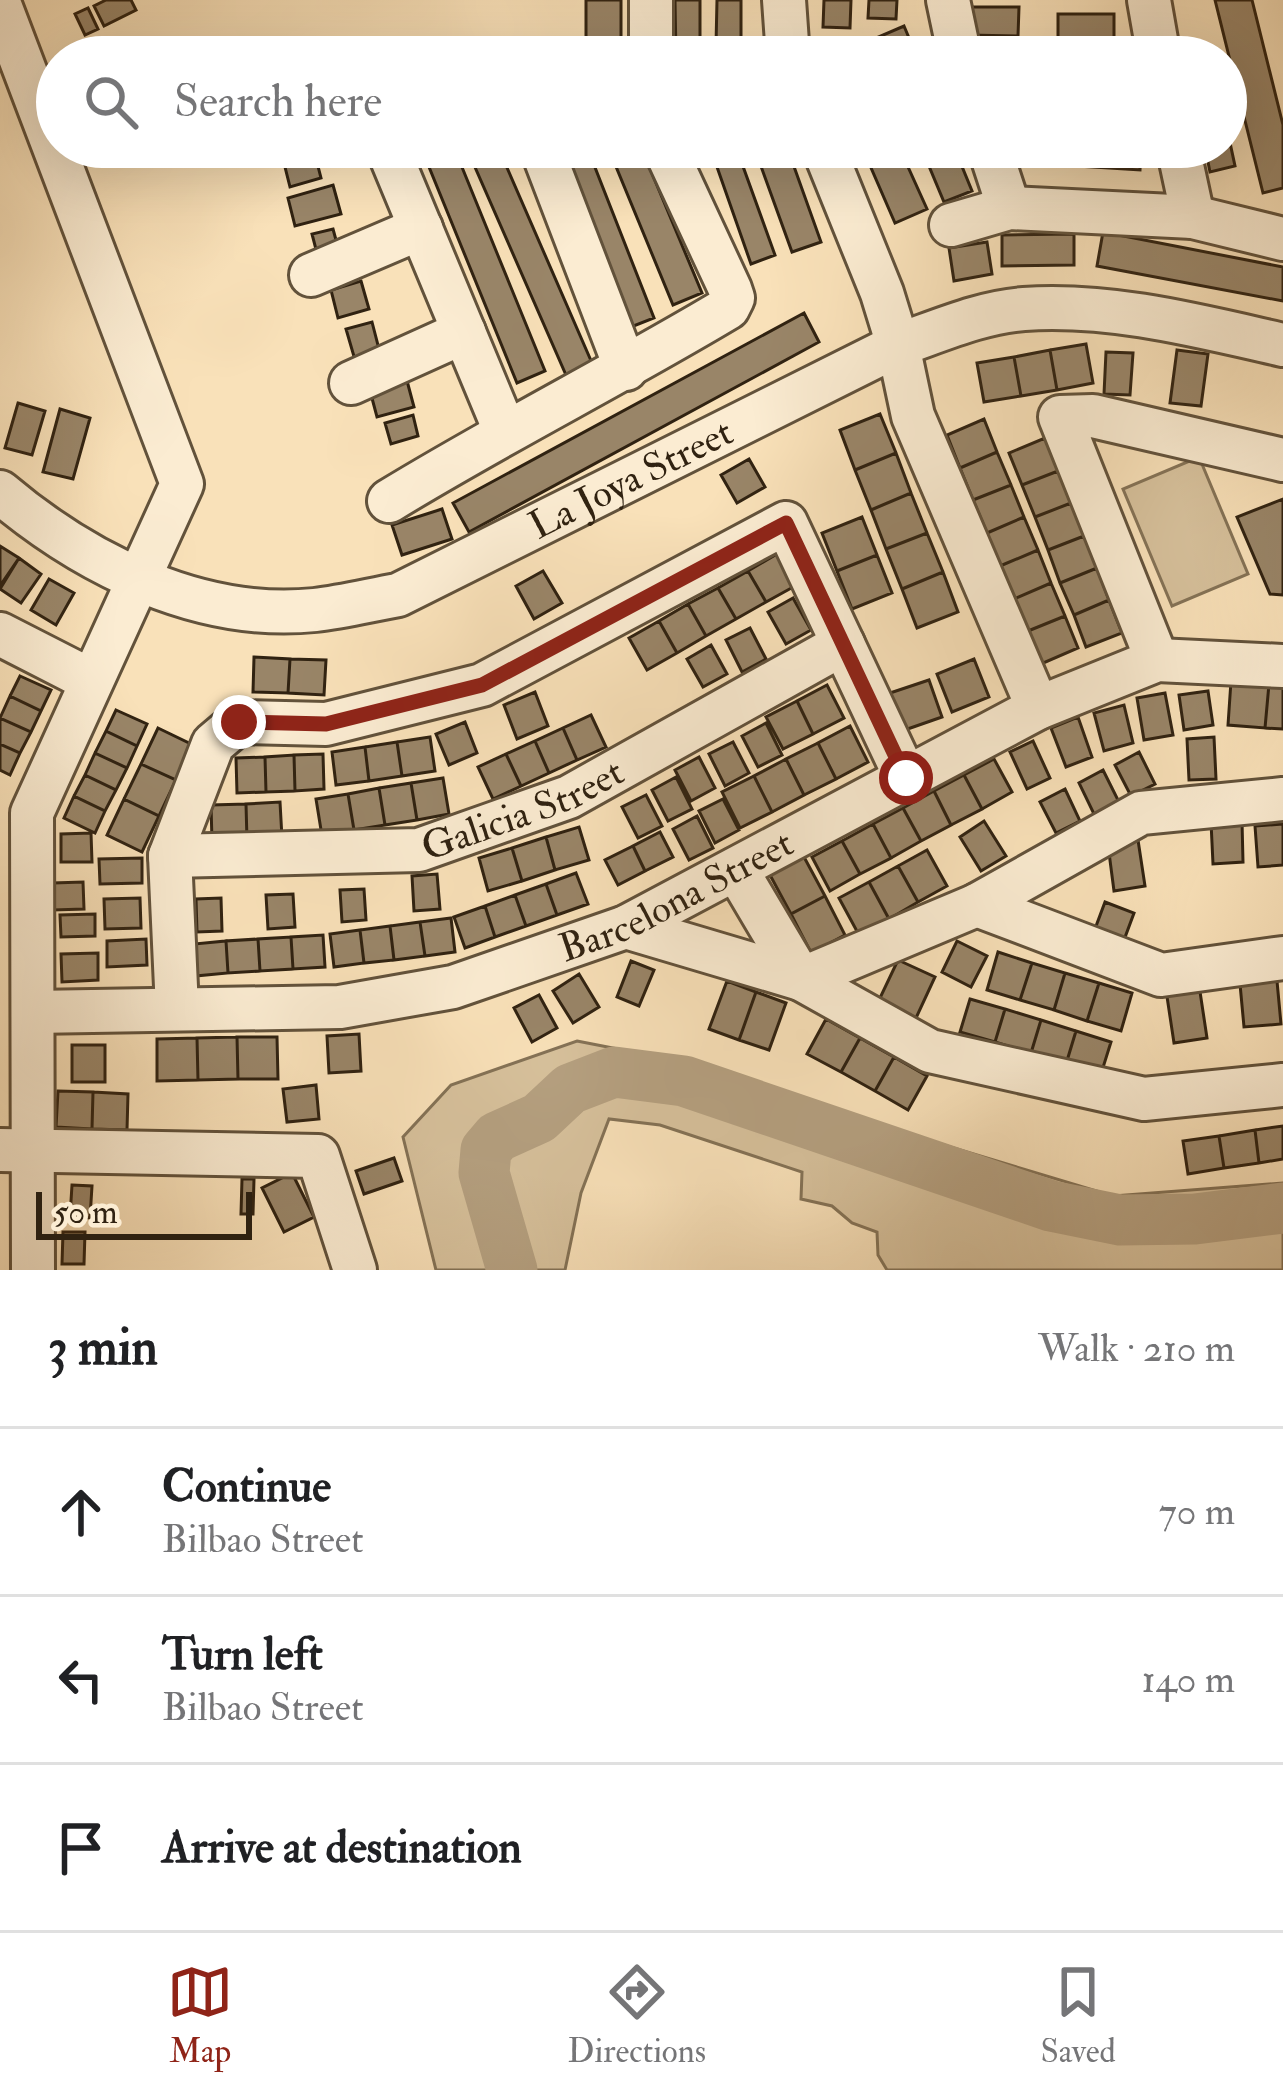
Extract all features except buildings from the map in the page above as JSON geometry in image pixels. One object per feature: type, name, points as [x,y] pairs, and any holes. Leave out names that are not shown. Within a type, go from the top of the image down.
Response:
[{"type":"street","points":[[651,0],[651,36]]},
{"type":"street","points":[[784,0],[787,36]]},
{"type":"street","points":[[948,0],[956,36]]},
{"type":"street","points":[[1149,0],[1155,36]]},
{"type":"street","points":[[0,5],[36,100]]},
{"type":"street","points":[[33,1270],[16,1150],[33,1012],[32,813],[182,484],[62,168]]},
{"type":"street","points":[[396,168],[505,430]]},
{"type":"street","points":[[549,168],[626,369]]},
{"type":"street","points":[[389,501],[505,430],[626,369],[728,308],[733,298],[674,168]]},
{"type":"street","points":[[832,168],[873,268],[898,345],[913,416],[1038,708]]},
{"type":"street","points":[[996,168],[1010,208]]},
{"type":"street","points":[[1182,168],[1193,217]]},
{"type":"street","points":[[951,225],[1010,208],[1193,217],[1283,238]]},
{"type":"street","points":[[311,275],[421,228]]},
{"type":"street","name":"La Joya Street","points":[[0,491],[86,551],[138,580],[194,601],[312,610],[398,595],[898,345],[979,317],[1022,309],[1075,309],[1149,317],[1283,346]]},
{"type":"street","points":[[351,383],[464,332]]},
{"type":"street","points":[[1157,660],[1060,417],[1093,416],[1283,460]]},
{"type":"street","points":[[177,1010],[170,856],[213,744],[239,722],[326,724],[482,685],[786,523],[906,778]]},
{"type":"street","points":[[0,634],[91,680]]},
{"type":"street","name":"Galicia Street","points":[[170,856],[419,850],[568,796],[843,644]]},
{"type":"street","name":"Barcelona Street","points":[[33,1012],[340,1007],[453,987],[626,927],[1038,708],[1157,660],[1283,666]]},
{"type":"street","points":[[801,980],[977,905],[1141,813],[1283,799]]},
{"type":"street","points":[[736,869],[801,980]]},
{"type":"street","points":[[977,905],[1161,975],[1283,958]]},
{"type":"street","points":[[626,927],[801,980],[930,1051],[1144,1099],[1283,1084]]},
{"type":"street","points":[[16,1150],[318,1156],[355,1270]]},
{"type":"shaded area","points":[[1199,457],[1248,574],[1172,606],[1123,489]]},
{"type":"shaded area","points":[[577,1041],[710,1067],[894,1130],[1113,1196],[1283,1183],[1283,1270],[887,1270],[878,1255],[877,1232],[852,1223],[832,1206],[801,1199],[802,1172],[660,1125],[609,1119],[581,1193],[565,1270],[436,1270],[403,1137],[451,1085]]},
{"type":"waterway","points":[[512,1270],[484,1173],[486,1150],[497,1137],[539,1118],[570,1089],[614,1072],[684,1081],[1051,1206],[1120,1220],[1195,1219],[1283,1208]]},
{"type":"route","points":[[239,722],[326,724],[482,685],[786,523],[906,778]]}]
